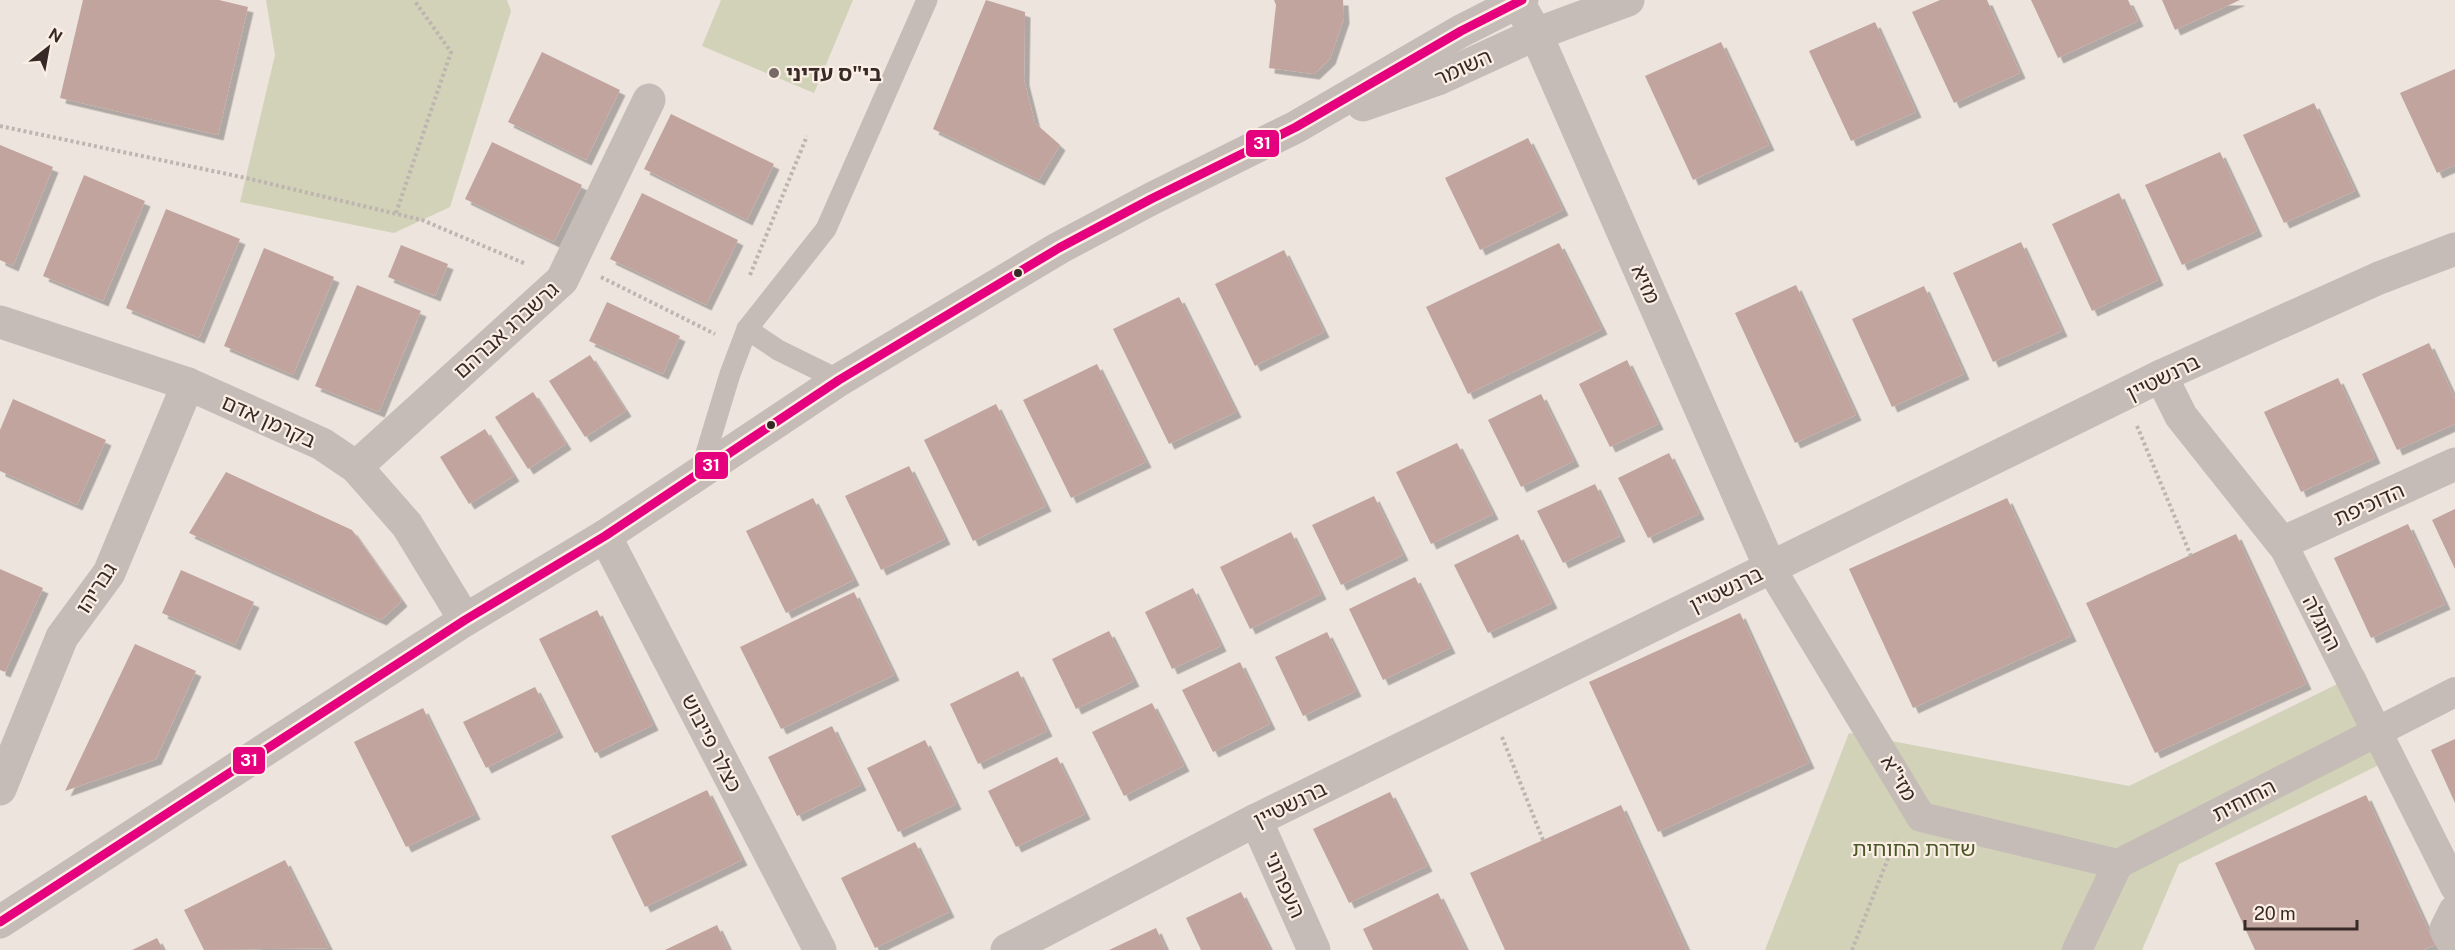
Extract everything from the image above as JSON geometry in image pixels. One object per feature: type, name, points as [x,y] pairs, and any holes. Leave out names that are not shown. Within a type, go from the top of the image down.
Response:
[{"type":"street","name":"השומר","points":[[1296,127],[1438,79],[1536,33],[1628,0]]},
{"type":"street","name":"השומר","points":[[0,922],[465,620],[605,536],[839,380],[1059,248],[1296,127],[1461,31],[1519,1]]},
{"type":"street","name":"מזיא","points":[[1519,1],[1536,33],[1770,567]]},
{"type":"street","name":"גרשברג אברהם","points":[[356,467],[567,271],[649,100]]},
{"type":"street","name":"ברנשטיין","points":[[1007,950],[1256,820],[2161,376],[2379,278],[2455,249]]},
{"type":"street","name":"בקרמן אדם","points":[[0,322],[188,384],[322,444],[356,467],[407,525],[465,620]]},
{"type":"street","name":"החגלה","points":[[2161,376],[2181,416],[2282,543],[2455,888]]},
{"type":"street","name":"גבריהו","points":[[0,789],[62,637],[109,573],[188,384]]},
{"type":"street","name":"הדוכיפת","points":[[2282,543],[2455,464]]},
{"type":"street","name":"כצלר פייבוש","points":[[605,536],[820,950]]},
{"type":"street","name":"מזי\"א","points":[[1770,567],[1921,817],[2118,864]]},
{"type":"street","name":"החוחית","points":[[2118,864],[2455,692]]},
{"type":"street","name":"העפרוני","points":[[1256,820],[1314,950]]},
{"type":"street","points":[[2078,950],[2118,864]]},
{"type":"street","points":[[2455,911],[2446,929],[2455,947]]},
{"type":"lane","points":[[700,473],[730,374],[747,329],[826,229],[927,0]]},
{"type":"lane","points":[[747,329],[778,350],[839,380]]},
{"type":"path","points":[[396,213],[451,52],[414,0]]},
{"type":"path","points":[[0,126],[246,178],[422,220],[567,271],[723,338]]},
{"type":"path","points":[[2124,395],[2191,556]]},
{"type":"path","points":[[1490,705],[1543,840]]},
{"type":"path","points":[[1852,950],[1911,798]]},
{"type":"green space","points":[[266,0],[507,0],[511,11],[450,207],[394,233],[240,202],[275,55]]},
{"type":"green space","points":[[721,0],[853,0],[814,93],[702,46]]},
{"type":"green space","name":"שדרת החוחית","points":[[2364,671],[2401,754],[2179,864],[2142,950],[1765,950],[1849,733],[2129,786]]},
{"type":"building","points":[[83,0],[219,0],[248,7],[218,135],[60,98]]},
{"type":"building","points":[[986,0],[1025,12],[1024,80],[1035,123],[1060,145],[1039,180],[933,129]]},
{"type":"building","points":[[1274,0],[1343,0],[1344,18],[1330,59],[1314,74],[1269,68],[1276,5]]},
{"type":"building","points":[[1940,0],[1987,0],[2020,73],[1954,103],[1912,12]]},
{"type":"building","points":[[2031,0],[2128,0],[2138,21],[2058,58]]},
{"type":"building","points":[[2162,0],[2240,0],[2175,30]]},
{"type":"building","points":[[1875,22],[1916,112],[1851,141],[1809,51]]},
{"type":"building","points":[[1721,42],[1769,145],[1693,180],[1645,76]]},
{"type":"building","points":[[542,52],[620,90],[586,160],[508,122]]},
{"type":"building","points":[[2455,69],[2455,165],[2437,173],[2400,93]]},
{"type":"building","points":[[2314,103],[2355,191],[2284,223],[2243,135]]},
{"type":"building","points":[[671,114],[774,164],[747,220],[644,169]]},
{"type":"building","points":[[1528,138],[1563,210],[1480,250],[1445,178]]},
{"type":"building","points":[[492,142],[582,185],[554,242],[465,199]]},
{"type":"building","points":[[0,145],[53,167],[13,266],[0,260]]},
{"type":"building","points":[[2220,152],[2257,231],[2182,265],[2145,185]]},
{"type":"building","points":[[84,175],[145,201],[103,301],[43,276]]},
{"type":"building","points":[[642,193],[738,240],[706,305],[610,259]]},
{"type":"building","points":[[2119,193],[2158,280],[2092,311],[2052,224]]},
{"type":"building","points":[[166,209],[240,239],[199,338],[126,308]]},
{"type":"building","points":[[2021,242],[2062,331],[1993,362],[1953,273]]},
{"type":"building","points":[[1559,243],[1602,329],[1468,394],[1426,307]]},
{"type":"building","points":[[401,245],[448,264],[435,296],[388,277]]},
{"type":"building","points":[[264,248],[334,277],[293,375],[224,346]]},
{"type":"building","points":[[1284,250],[1324,332],[1255,366],[1215,284]]},
{"type":"building","points":[[357,285],[421,311],[379,412],[315,386]]},
{"type":"building","points":[[1796,285],[1856,415],[1795,443],[1735,313]]},
{"type":"building","points":[[1924,286],[1964,374],[1892,407],[1852,319]]},
{"type":"building","points":[[1179,297],[1236,412],[1169,444],[1113,329]]},
{"type":"building","points":[[607,302],[680,336],[663,374],[589,341]]},
{"type":"building","points":[[2429,343],[2455,399],[2455,424],[2397,450],[2362,374]]},
{"type":"building","points":[[590,355],[626,411],[585,437],[549,381]]},
{"type":"building","points":[[1627,360],[1658,424],[1610,447],[1579,384]]},
{"type":"building","points":[[1097,364],[1146,462],[1071,498],[1023,400]]},
{"type":"building","points":[[2338,378],[2375,458],[2301,492],[2264,412]]},
{"type":"building","points":[[533,392],[566,444],[528,469],[495,417]]},
{"type":"building","points":[[1541,394],[1574,461],[1521,487],[1488,420]]},
{"type":"building","points":[[13,399],[106,440],[77,505],[0,471],[0,430]]},
{"type":"building","points":[[996,404],[1046,506],[973,541],[924,440]]},
{"type":"building","points":[[485,429],[514,476],[469,504],[440,457]]},
{"type":"building","points":[[1457,443],[1493,514],[1431,544],[1396,472]]},
{"type":"building","points":[[1669,453],[1699,514],[1648,538],[1618,478]]},
{"type":"building","points":[[909,466],[945,539],[881,570],[845,496]]},
{"type":"building","points":[[226,472],[352,530],[402,601],[381,620],[189,533]]},
{"type":"building","points":[[1595,484],[1620,536],[1563,563],[1537,511]]},
{"type":"building","points":[[1374,496],[1403,555],[1341,585],[1312,525]]},
{"type":"building","points":[[813,498],[854,580],[786,613],[746,531]]},
{"type":"building","points":[[2007,498],[2071,636],[1913,708],[1849,569]]},
{"type":"building","points":[[2455,509],[2455,569],[2432,520]]},
{"type":"building","points":[[2408,524],[2445,604],[2371,638],[2334,558]]},
{"type":"building","points":[[1291,532],[1321,594],[1250,629],[1220,567]]},
{"type":"building","points":[[1518,534],[1552,603],[1488,633],[1454,565]]},
{"type":"building","points":[[2236,534],[2306,684],[2155,753],[2086,603]]},
{"type":"building","points":[[0,569],[43,588],[5,672],[0,670]]},
{"type":"building","points":[[181,570],[254,602],[235,645],[162,613]]},
{"type":"building","points":[[1415,577],[1450,648],[1383,680],[1349,609]]},
{"type":"building","points":[[1193,588],[1221,646],[1172,669],[1145,612]]},
{"type":"building","points":[[854,592],[894,675],[781,729],[740,647]]},
{"type":"building","points":[[597,610],[653,725],[595,753],[539,639]]},
{"type":"building","points":[[1740,613],[1809,763],[1658,832],[1589,682]]},
{"type":"building","points":[[1109,631],[1134,681],[1076,709],[1052,659]]},
{"type":"building","points":[[1327,632],[1356,691],[1303,716],[1275,657]]},
{"type":"building","points":[[135,644],[196,671],[156,759],[65,791]]},
{"type":"building","points":[[1240,662],[1270,724],[1213,752],[1182,690]]},
{"type":"building","points":[[1018,671],[1047,731],[978,764],[950,704]]},
{"type":"building","points":[[535,687],[558,732],[486,768],[463,722]]},
{"type":"building","points":[[1152,703],[1184,766],[1124,796],[1092,732]]},
{"type":"building","points":[[423,708],[475,814],[406,847],[354,742]]},
{"type":"building","points":[[832,726],[861,785],[797,816],[768,757]]},
{"type":"building","points":[[2455,739],[2455,803],[2431,750]]},
{"type":"building","points":[[925,740],[956,804],[898,832],[867,768]]},
{"type":"building","points":[[1057,757],[1085,814],[1016,847],[988,791]]},
{"type":"building","points":[[707,790],[742,860],[645,907],[611,836]]},
{"type":"building","points":[[1390,792],[1427,866],[1349,903],[1313,829]]},
{"type":"building","points":[[2366,795],[2435,945],[2423,950],[2255,950],[2215,863]]},
{"type":"building","points":[[1621,805],[1687,950],[1505,950],[1470,873]]},
{"type":"building","points":[[915,842],[949,912],[875,948],[841,878]]},
{"type":"building","points":[[285,860],[329,948],[204,950],[184,910]]},
{"type":"building","points":[[1241,892],[1270,950],[1201,950],[1186,918]]},
{"type":"building","points":[[1438,893],[1466,950],[1373,950],[1363,929]]},
{"type":"building","points":[[717,925],[729,950],[665,950]]},
{"type":"building","points":[[1156,928],[1166,950],[1109,950]]},
{"type":"building","points":[[157,938],[163,950],[132,950]]},
{"type":"transit line","name":"31","points":[[0,922],[465,620],[605,536],[839,380],[1059,248],[1151,199],[1296,127],[1461,31],[1522,0]]},
{"type":"place","name":"בי\"ס עדיני","points":[[774,73]]}]
